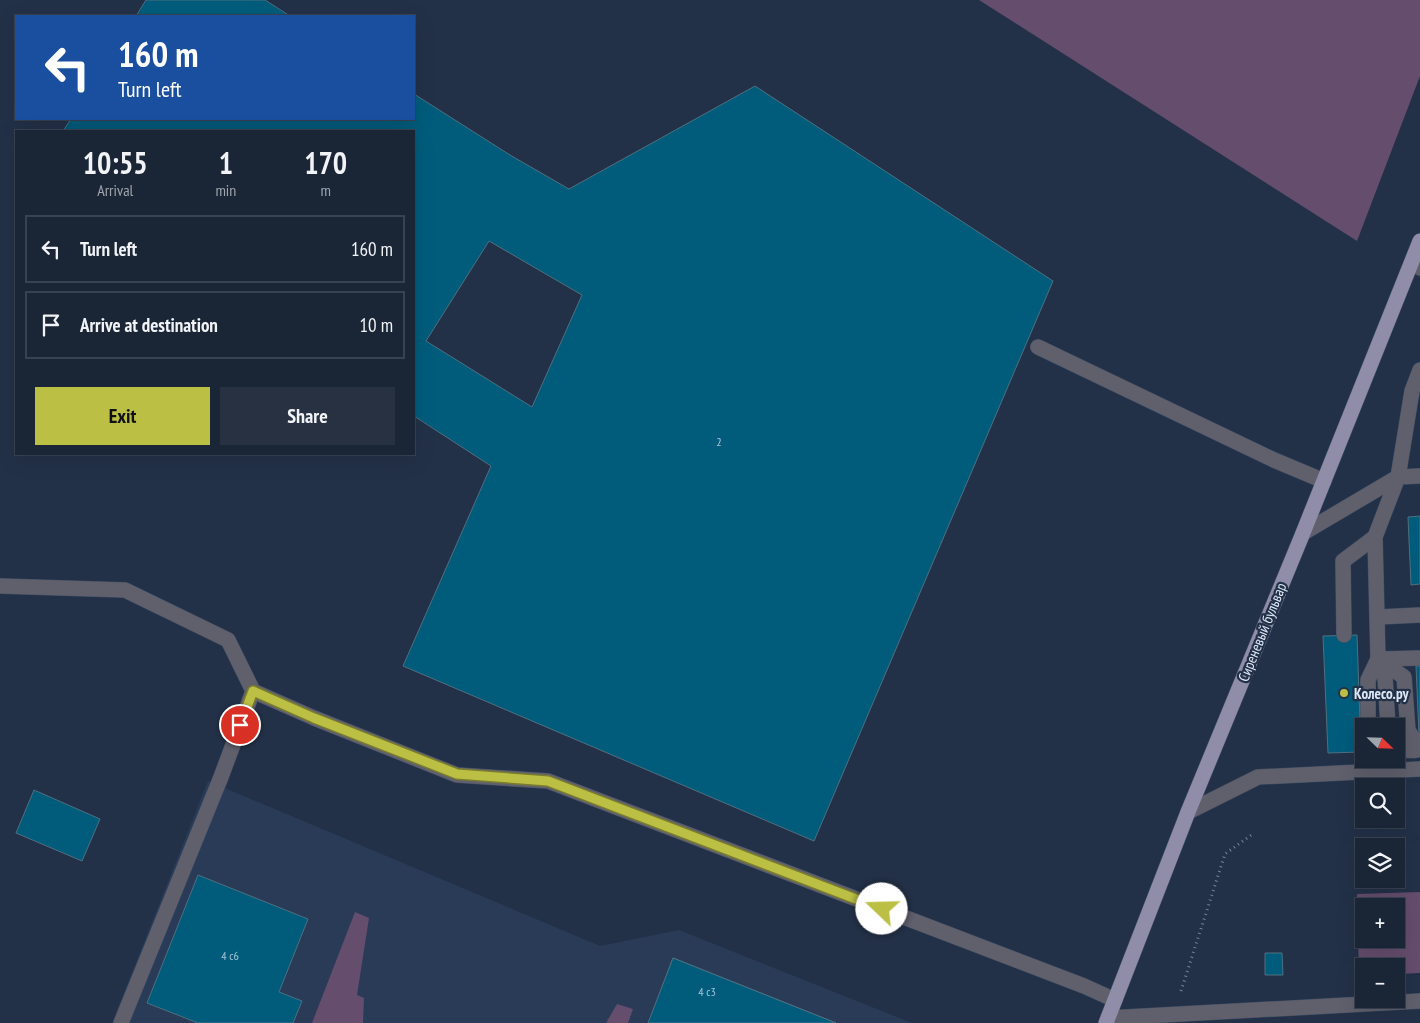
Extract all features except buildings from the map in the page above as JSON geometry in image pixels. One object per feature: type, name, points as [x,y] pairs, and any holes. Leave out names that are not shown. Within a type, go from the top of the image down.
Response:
[{"type":"main road","name":"Сиреневый бульвар","points":[[1107,1020],[1188,812],[1418,247]]},
{"type":"street","points":[[1418,247],[1420,268]]},
{"type":"street","points":[[1038,347],[1274,460],[1324,481]]},
{"type":"street","points":[[1388,718],[1385,677],[1378,660],[1375,537],[1398,477],[1412,391],[1420,370]]},
{"type":"street","points":[[1303,533],[1398,477],[1420,476]]},
{"type":"street","points":[[1344,635],[1343,561],[1375,537]]},
{"type":"street","points":[[0,586],[125,590],[228,640],[253,691],[314,718],[457,774],[548,781],[1084,986],[1114,1000]]},
{"type":"street","points":[[1378,617],[1420,615]]},
{"type":"street","points":[[1378,660],[1420,658]]},
{"type":"street","points":[[1368,718],[1368,680],[1378,660]]},
{"type":"street","points":[[1378,660],[1404,676],[1408,730],[1412,737],[1420,742]]},
{"type":"street","points":[[121,1023],[221,777],[253,691]]},
{"type":"street","points":[[1405,750],[1412,752],[1420,750]]},
{"type":"street","points":[[1188,812],[1258,777],[1355,766]]},
{"type":"street","points":[[1405,768],[1420,769]]},
{"type":"street","points":[[1107,1020],[1420,1000]]},
{"type":"path","points":[[1181,991],[1224,854],[1254,833]]},
{"type":"shaded area","points":[[979,0],[1420,0],[1420,76],[1357,241]]},
{"type":"shaded area","points":[[208,781],[600,946],[679,930],[912,1023],[112,1023]]},
{"type":"shaded area","points":[[1420,892],[1420,973],[1405,974],[1405,958],[1359,958],[1358,948],[1405,948],[1405,898],[1357,898],[1357,894]]},
{"type":"shaded area","points":[[355,912],[369,918],[357,995],[364,998],[363,1023],[312,1023]]},
{"type":"shaded area","points":[[617,1004],[633,1009],[628,1023],[606,1023]]},
{"type":"place","name":"Колесо.ру","points":[[1344,693]]},
{"type":"route","points":[[240,725],[253,691],[314,718],[457,774],[548,781],[882,909]]}]
